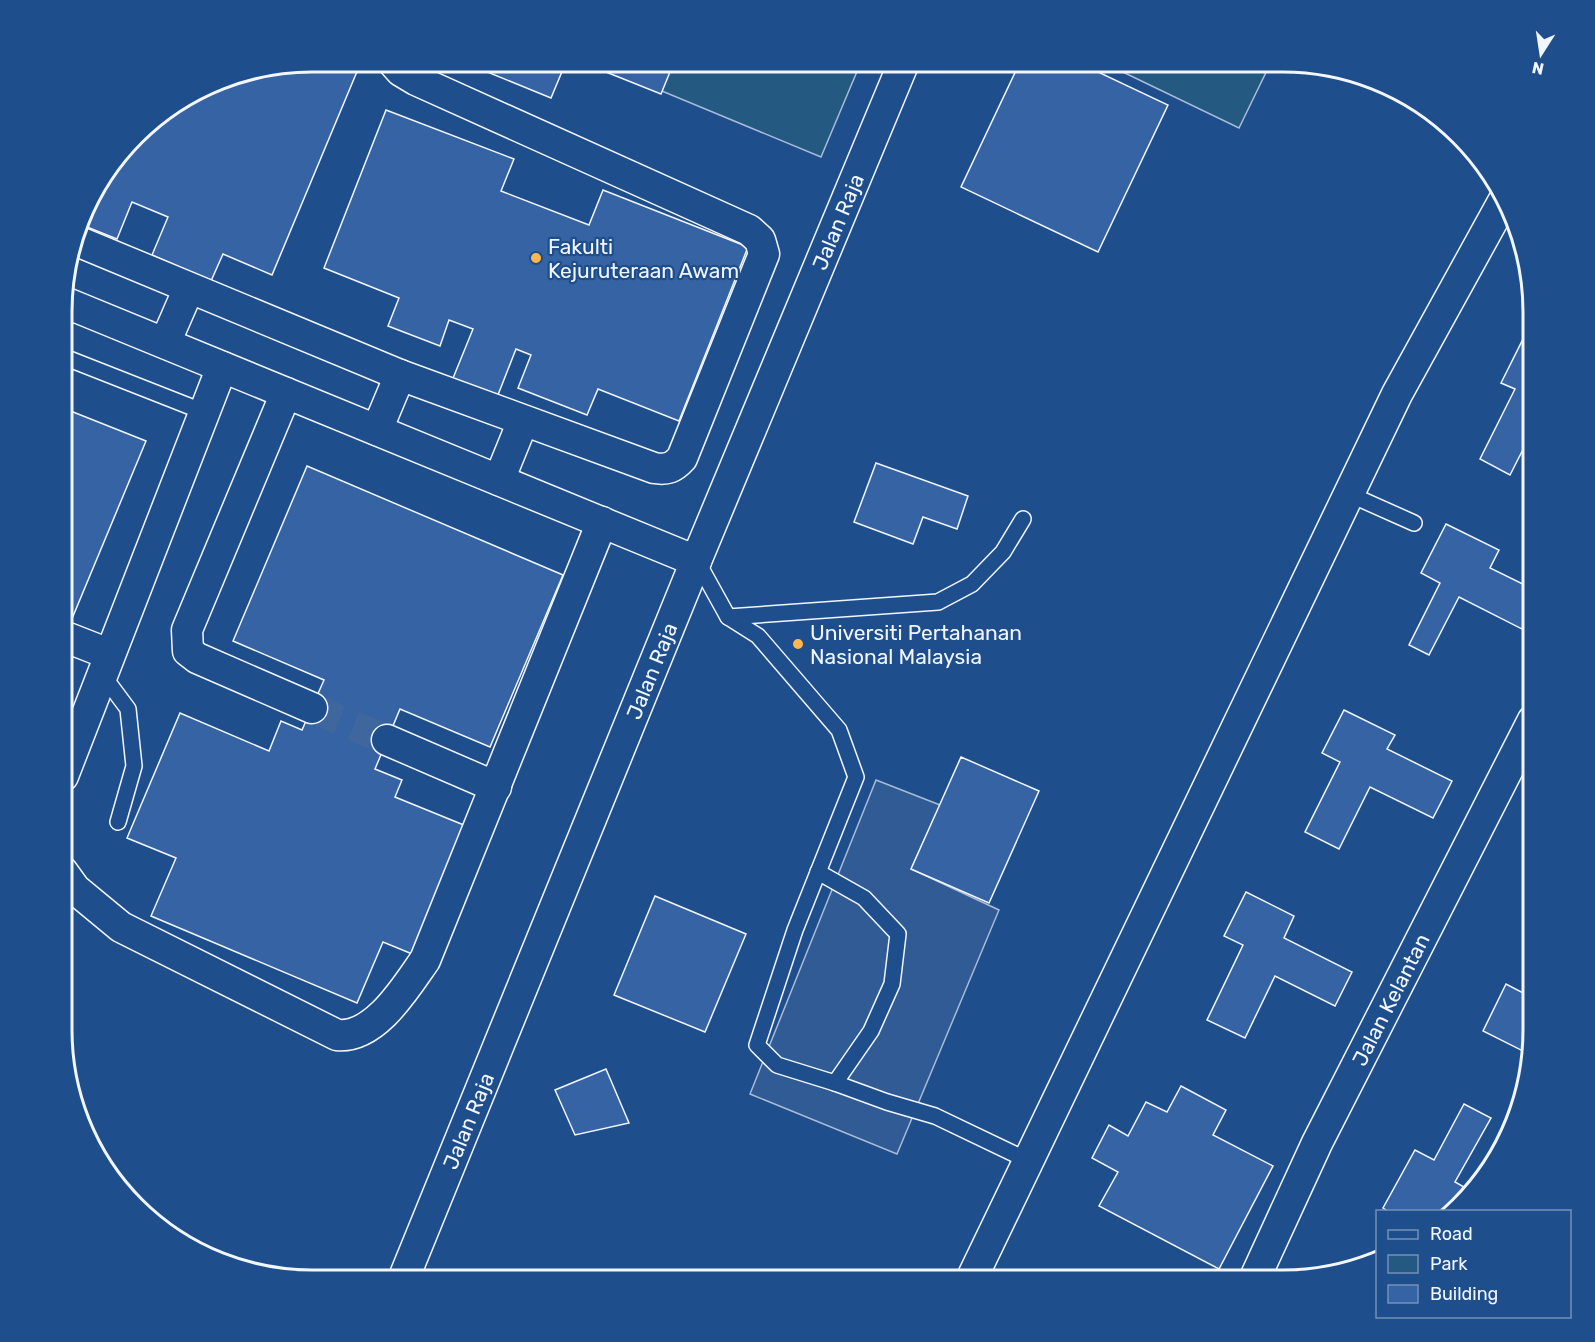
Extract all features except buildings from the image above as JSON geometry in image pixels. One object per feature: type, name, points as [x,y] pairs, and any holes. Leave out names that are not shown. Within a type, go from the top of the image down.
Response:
[{"type":"street","points":[[82,244],[400,375],[654,468],[664,470],[674,467],[682,458],[764,254],[760,240],[749,231],[403,72]]},
{"type":"street","name":"Jalan Raja","points":[[407,1270],[696,561],[900,72]]},
{"type":"street","points":[[976,1270],[1397,394],[1499,209]]},
{"type":"street","points":[[165,343],[189,288]]},
{"type":"street","points":[[72,305],[696,561]]},
{"type":"street","points":[[72,752],[222,367]]},
{"type":"street","points":[[377,430],[400,375]]},
{"type":"street","points":[[286,393],[187,630],[186,642],[188,651],[197,658],[312,708]]},
{"type":"street","points":[[499,480],[523,421]]},
{"type":"street","points":[[72,885],[121,927],[338,1035],[349,1036],[363,1029],[393,1006],[425,960],[602,522]]},
{"type":"street","points":[[72,642],[105,664]]},
{"type":"street","points":[[387,740],[496,786]]},
{"type":"street","name":"Jalan Kelantan","points":[[1259,1270],[1317,1143],[1523,740]]},
{"type":"lane","points":[[72,360],[204,412]]},
{"type":"lane","points":[[1349,494],[1414,523]]},
{"type":"lane","points":[[728,617],[938,602],[972,584],[1003,552],[1023,519]]},
{"type":"lane","points":[[696,561],[728,617],[758,636],[839,730],[856,777],[795,930],[757,1044],[777,1065],[935,1116],[1029,1161]]},
{"type":"lane","points":[[105,664],[128,709],[134,766],[118,822]]},
{"type":"lane","points":[[818,872],[864,898],[898,934],[892,984],[871,1030],[835,1083]]},
{"type":"green space","points":[[616,72],[857,72],[821,157]]},
{"type":"green space","points":[[1123,72],[1266,72],[1239,128]]},
{"type":"shaded area","points":[[876,780],[940,805],[911,869],[999,910],[897,1154],[750,1094]]},
{"type":"tunnel","points":[[312,708],[387,740]]},
{"type":"place","name":"Fakulti Kejuruteraan Awam","points":[[536,258]]},
{"type":"place","name":"Universiti Pertahanan Nasional Malaysia","points":[[798,644]]}]
